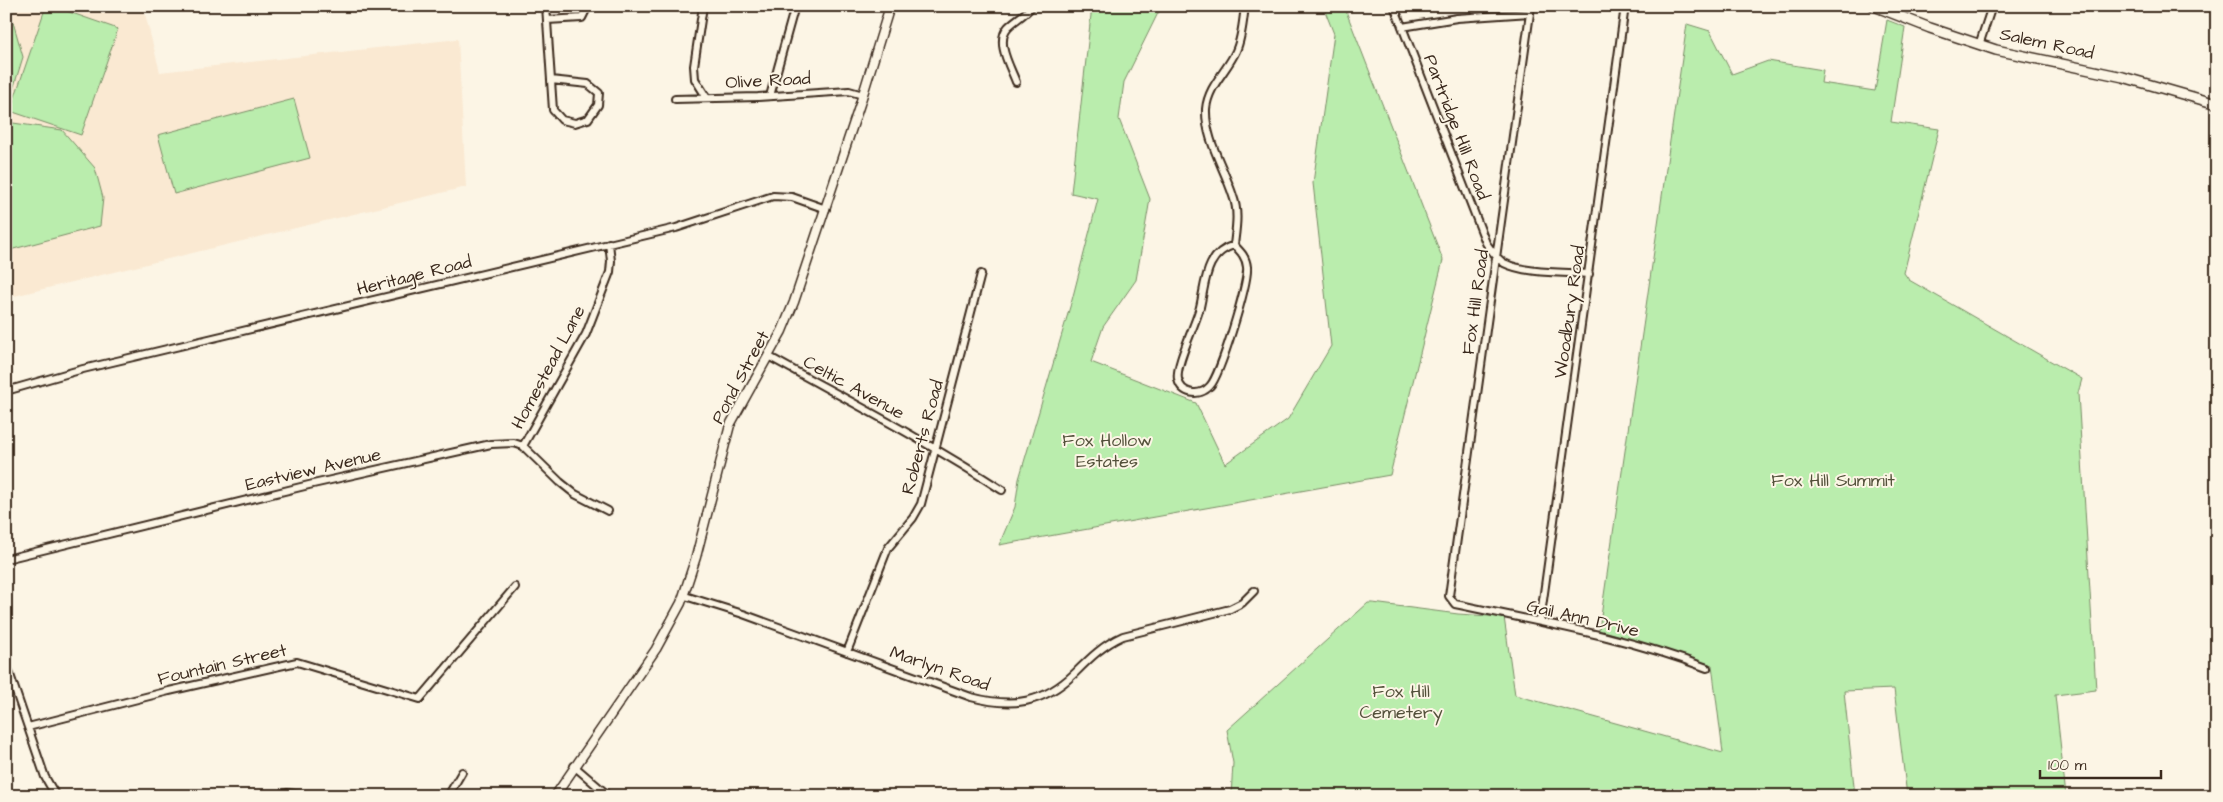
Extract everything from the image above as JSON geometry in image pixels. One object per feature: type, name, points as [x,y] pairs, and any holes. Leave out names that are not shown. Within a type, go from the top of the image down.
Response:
[{"type":"main road","name":"Salem Road","points":[[1874,6],[1980,45],[2115,75],[2217,104]]},
{"type":"street","points":[[546,6],[553,110],[562,120],[575,124],[588,119],[598,105],[599,93],[588,84],[551,80]]},
{"type":"street","points":[[547,20],[582,18],[588,6]]},
{"type":"street","points":[[703,6],[694,66],[695,79],[707,98]]},
{"type":"street","points":[[770,96],[795,6]]},
{"type":"street","name":"Pond Street","points":[[554,796],[660,642],[685,596],[730,425],[768,356],[794,302],[863,95],[890,6]]},
{"type":"street","points":[[1016,82],[1004,51],[1004,36],[1007,28],[1032,6]]},
{"type":"street","points":[[1234,245],[1238,218],[1234,196],[1211,144],[1207,127],[1206,109],[1212,87],[1236,51],[1246,6]]},
{"type":"street","name":"Partridge Hill Road","points":[[1394,6],[1486,243],[1496,256]]},
{"type":"street","name":"Woodbury Road","points":[[1540,622],[1625,6]]},
{"type":"street","points":[[1980,45],[1992,6]]},
{"type":"street","points":[[1402,27],[1457,18],[1531,10]]},
{"type":"street","name":"Fox Hill Road","points":[[1452,602],[1449,596],[1531,10]]},
{"type":"street","name":"Olive Road","points":[[675,99],[850,91],[863,95]]},
{"type":"street","name":"Heritage Road","points":[[6,391],[108,363],[676,228],[773,196],[792,197],[826,209]]},
{"type":"street","name":"Homestead Lane","points":[[523,446],[586,334],[610,272],[609,243]]},
{"type":"street","points":[[1234,245],[1245,256],[1248,269],[1234,328],[1211,385],[1201,393],[1191,393],[1182,389],[1178,379],[1179,368],[1198,317],[1209,268],[1214,256],[1222,249],[1234,245]]},
{"type":"street","points":[[1496,256],[1504,263],[1521,267],[1589,274]]},
{"type":"street","name":"Roberts Road","points":[[847,652],[888,548],[913,518],[921,504],[981,274]]},
{"type":"street","name":"Celtic Avenue","points":[[768,356],[936,448],[1002,490]]},
{"type":"street","name":"Eastview Avenue","points":[[6,559],[439,455],[491,444],[523,446]]},
{"type":"street","points":[[523,446],[575,494],[608,511]]},
{"type":"street","name":"Fountain Street","points":[[28,727],[169,691],[297,662],[420,699],[515,587]]},
{"type":"street","name":"Marlyn Road","points":[[685,596],[971,697],[1001,704],[1016,703],[1047,694],[1059,687],[1087,660],[1113,640],[1230,609],[1242,603],[1254,591]]},
{"type":"street","name":"Gail Ann Drive","points":[[1452,602],[1653,649],[1707,668]]},
{"type":"street","points":[[6,663],[45,777],[56,796]]},
{"type":"street","points":[[574,766],[609,796]]},
{"type":"street","points":[[448,796],[462,772]]},
{"type":"street","points":[[274,796],[287,792],[310,796]]},
{"type":"shaded area","points":[[6,6],[143,6],[160,72],[458,39],[466,187],[6,298]]},
{"type":"green space","points":[[46,6],[52,6],[118,29],[81,135],[10,111]]},
{"type":"green space","name":"Fox Hollow Estates","points":[[1092,6],[1125,6],[1159,11],[1124,82],[1119,119],[1150,199],[1136,280],[1103,327],[1091,362],[1196,403],[1225,464],[1288,419],[1331,346],[1313,183],[1334,34],[1323,6],[1344,6],[1443,260],[1390,475],[999,545],[1015,507],[1019,479],[1072,300],[1098,199],[1071,193]]},
{"type":"green space","name":"Fox Hill Summit","points":[[1887,20],[1905,27],[1891,122],[1939,129],[1904,273],[1909,280],[2082,379],[2078,393],[2096,690],[2055,695],[2066,796],[1907,796],[1894,689],[1844,691],[1855,796],[1231,796],[1233,763],[1227,730],[1368,603],[1458,614],[1504,617],[1515,695],[1723,753],[1712,665],[1599,630],[1687,24],[1710,31],[1732,74],[1768,61],[1823,70],[1821,83],[1875,91]]},
{"type":"green space","points":[[13,22],[23,57],[10,99],[6,103],[6,24]]},
{"type":"green space","points":[[294,99],[310,158],[174,194],[158,135]]},
{"type":"green space","points":[[6,122],[62,130],[95,168],[103,198],[100,226],[6,251]]},
{"type":"park label","name":"Fox Hill Cemetery","points":[[1401,701]]}]
